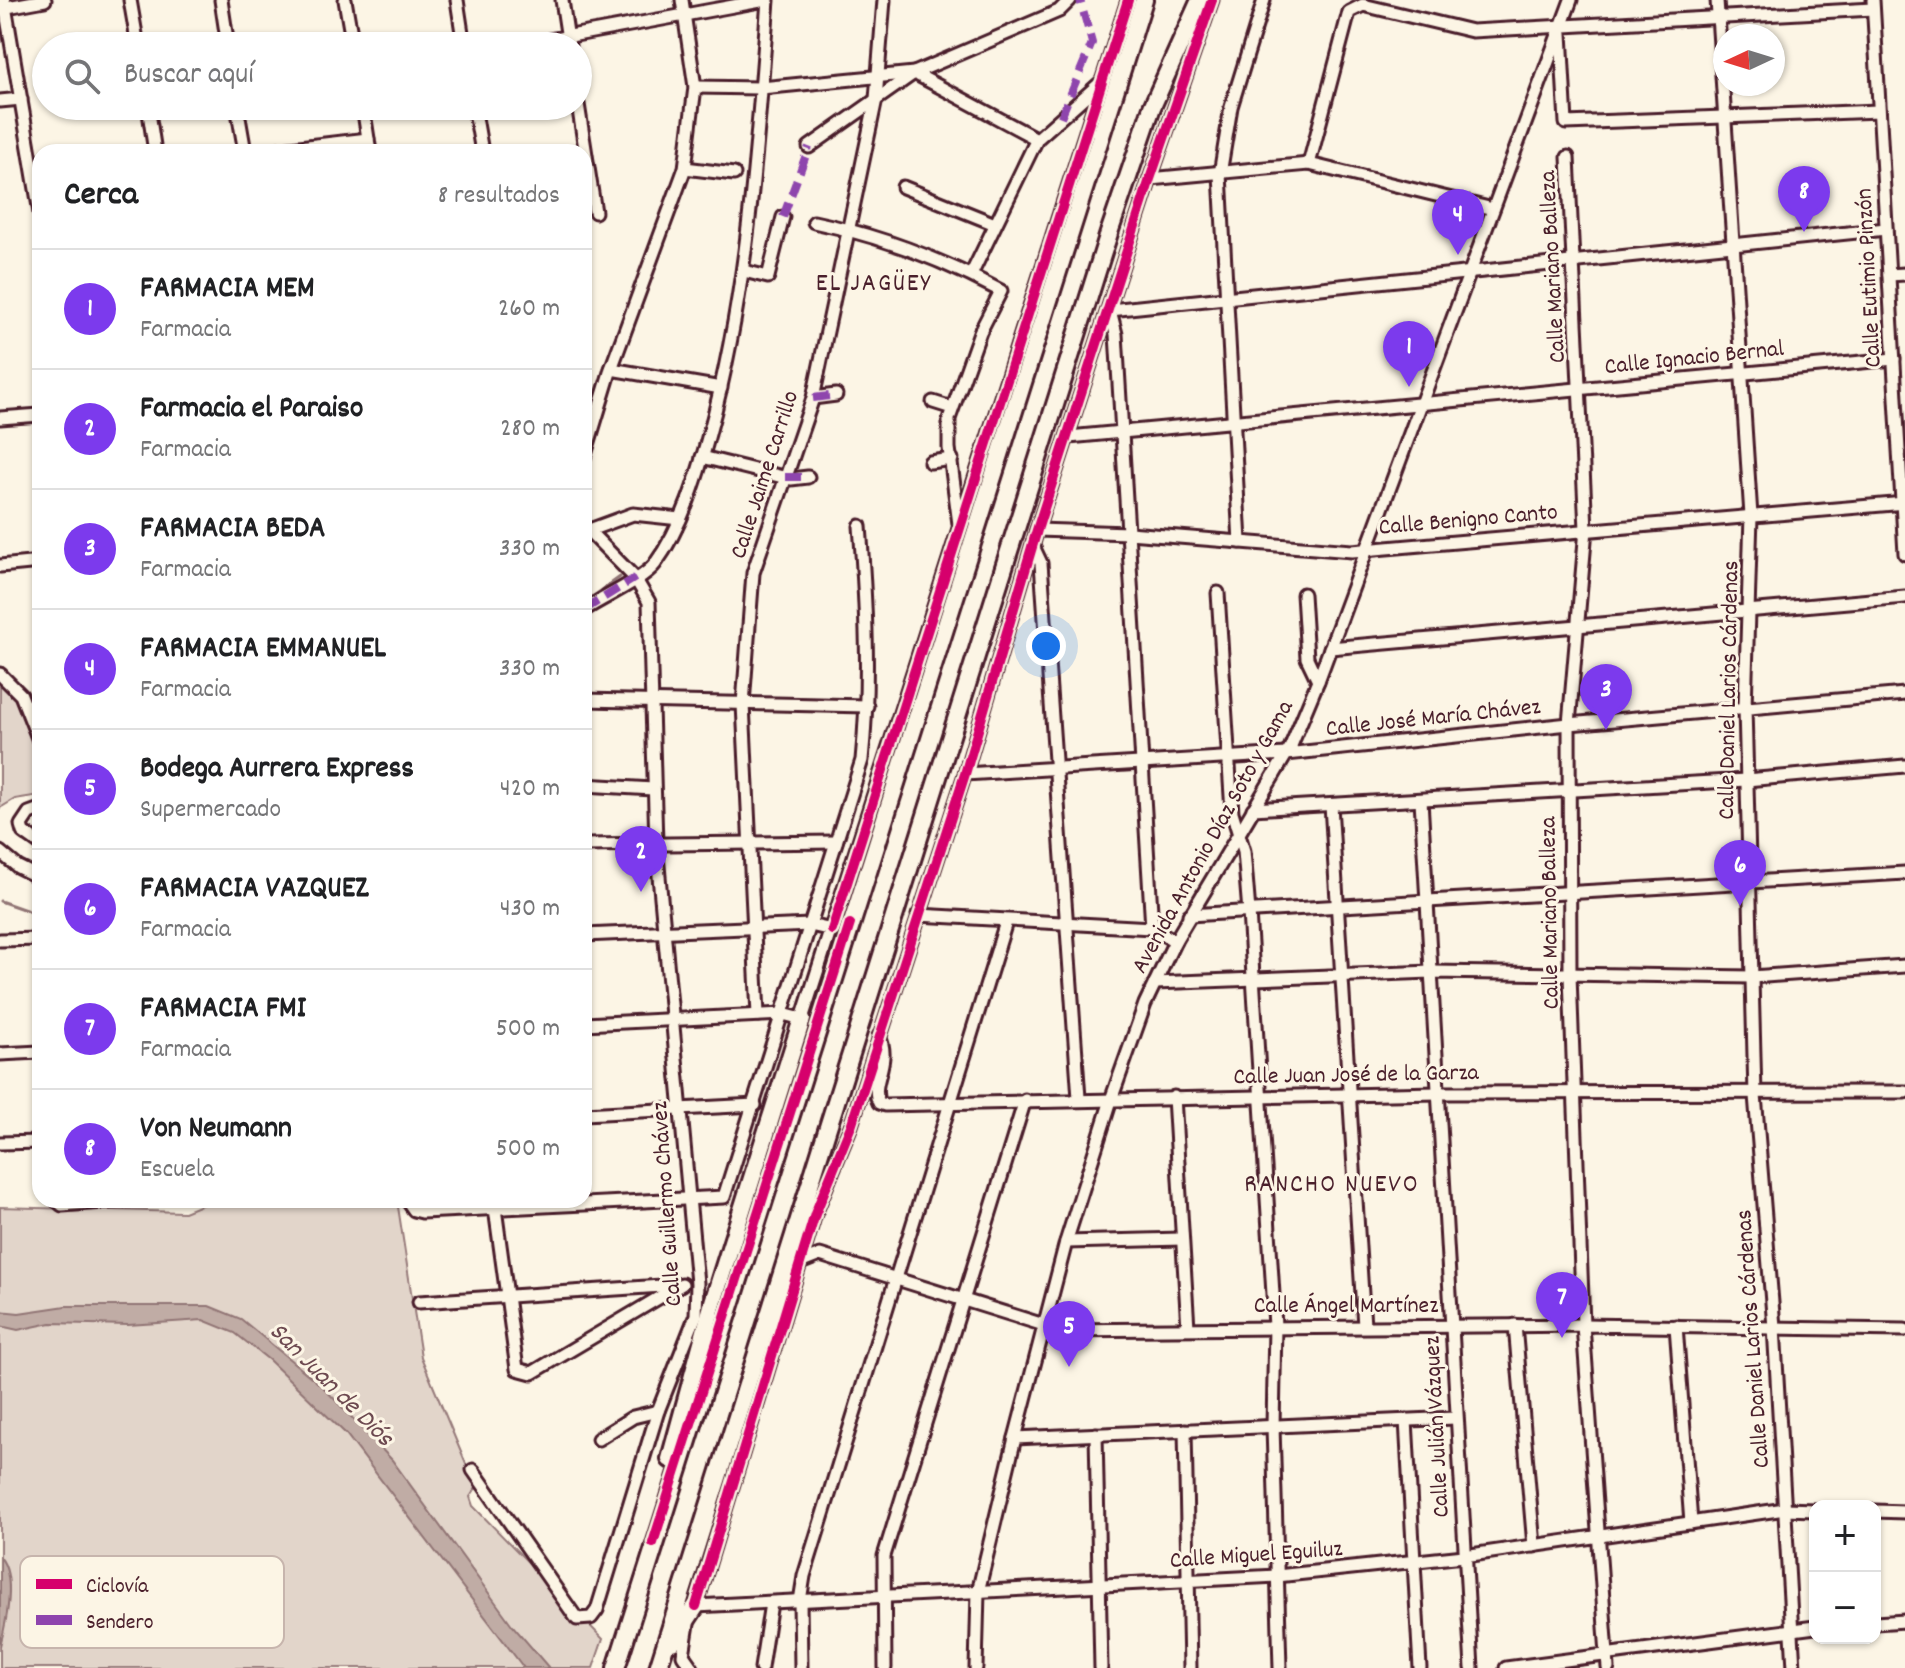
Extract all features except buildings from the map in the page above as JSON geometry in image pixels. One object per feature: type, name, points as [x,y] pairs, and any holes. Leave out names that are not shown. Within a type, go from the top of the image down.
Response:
[{"type":"highway","points":[[617,1664],[1144,0]]},
{"type":"highway","points":[[1200,0],[1202,29]]},
{"type":"highway","points":[[658,1666],[1109,233],[1152,107],[1200,0]]},
{"type":"highway","points":[[653,1543],[679,1418],[802,1019]]},
{"type":"highway","points":[[723,1507],[721,1469],[745,1439]]},
{"type":"highway","points":[[658,1666],[693,1611]]},
{"type":"street","points":[[32,153],[3,5],[45,0]]},
{"type":"street","points":[[130,0],[136,32]]},
{"type":"street","points":[[221,0],[226,32]]},
{"type":"street","points":[[345,0],[351,32]]},
{"type":"street","points":[[457,0],[462,32]]},
{"type":"street","points":[[562,0],[567,32]]},
{"type":"street","points":[[592,432],[611,369],[685,168],[695,87],[682,0]]},
{"type":"street","points":[[592,37],[767,0],[744,271],[721,388],[702,457],[680,519],[654,566],[592,605]]},
{"type":"street","name":"Calle Jaime Carrillo","points":[[758,1015],[743,704],[753,573],[813,398],[876,99],[884,0]]},
{"type":"street","points":[[809,147],[914,73],[1059,11],[1070,0]]},
{"type":"street","points":[[592,1024],[783,1014],[802,1019],[1128,0]]},
{"type":"street","points":[[692,1668],[683,1655],[723,1507],[800,1263],[851,1126],[965,774],[1037,530],[1150,179],[1212,0]]},
{"type":"street","points":[[1240,542],[1220,174],[1231,107],[1264,0]]},
{"type":"street","name":"Avenida Antonio Díaz Soto y Gama","points":[[976,1668],[978,1592],[1043,1325],[1112,1097],[1155,983],[1175,941],[1286,754],[1318,681],[1571,0]]},
{"type":"street","name":"Calle Daniel Larios Cárdenas","points":[[1717,0],[1751,516],[1745,707],[1755,1095],[1774,1327],[1794,1668]]},
{"type":"street","points":[[1309,164],[1349,12],[1355,6],[1384,5],[1472,31],[1718,17],[1873,4]]},
{"type":"street","name":"Calle Eutimio Pinzón","points":[[1873,4],[1905,554]]},
{"type":"street","points":[[1561,26],[1566,123],[1879,111]]},
{"type":"street","points":[[695,87],[761,88],[914,73],[1037,139]]},
{"type":"street","points":[[971,275],[1037,139],[1102,81]]},
{"type":"street","points":[[0,101],[21,99]]},
{"type":"street","points":[[150,120],[154,144]]},
{"type":"street","points":[[239,120],[244,144]]},
{"type":"street","points":[[365,120],[369,144]]},
{"type":"street","points":[[476,120],[481,144]]},
{"type":"street","points":[[581,120],[584,144]]},
{"type":"street","points":[[325,144],[368,139]]},
{"type":"street","name":"Calle Mariano Balleza","points":[[1568,157],[1586,529],[1569,724],[1570,975],[1583,1325],[1608,1668]]},
{"type":"street","points":[[1150,179],[1309,164],[1493,209]]},
{"type":"street","points":[[685,168],[734,174]]},
{"type":"street","points":[[903,187],[995,224]]},
{"type":"street","points":[[592,193],[595,212]]},
{"type":"street","points":[[744,271],[768,277],[783,217]]},
{"type":"street","points":[[814,222],[848,229],[971,275],[1001,291],[980,332],[949,419],[960,532]]},
{"type":"street","points":[[1110,310],[1886,229]]},
{"type":"street","points":[[1889,275],[1905,274]]},
{"type":"street","points":[[1110,310],[1116,334],[1123,434],[1152,928]]},
{"type":"street","name":"Calle Ignacio Bernal","points":[[1069,437],[1894,359]]},
{"type":"street","points":[[611,369],[721,388]]},
{"type":"street","points":[[813,398],[836,395]]},
{"type":"street","points":[[933,402],[952,408]]},
{"type":"street","points":[[0,418],[32,416]]},
{"type":"street","points":[[702,457],[785,477],[808,477]]},
{"type":"street","points":[[930,462],[952,459]]},
{"type":"street","name":"Calle Benigno Canto","points":[[1037,530],[1129,533],[1366,550],[1904,503]]},
{"type":"street","points":[[592,527],[633,514],[680,519]]},
{"type":"street","points":[[592,1202],[724,1197],[862,760],[867,706],[866,601],[860,526]]},
{"type":"street","points":[[592,536],[635,578]]},
{"type":"street","points":[[1033,546],[1041,563],[1079,1098]]},
{"type":"street","points":[[0,566],[32,563]]},
{"type":"street","name":"Calle Guillermo Chávez","points":[[473,1470],[577,1619],[591,1618],[597,1610],[658,1411],[696,1315],[697,1283],[656,844],[649,602],[635,578]]},
{"type":"street","points":[[1218,593],[1232,812],[1244,851],[1262,1096],[1275,1326],[1273,1426],[1280,1668]]},
{"type":"street","points":[[1303,594],[1307,658],[1318,681]]},
{"type":"street","points":[[1330,648],[1905,597]]},
{"type":"street","points":[[911,679],[941,641]]},
{"type":"street","points":[[0,674],[21,695],[32,723]]},
{"type":"street","name":"Calle José María Chávez","points":[[965,774],[1286,754],[1569,724],[1905,694]]},
{"type":"street","points":[[592,700],[867,706]]},
{"type":"street","points":[[1253,809],[1746,780],[1905,766]]},
{"type":"street","points":[[592,785],[653,789]]},
{"type":"street","name":"Calle Julián Vázquez","points":[[1421,800],[1472,1668]]},
{"type":"street","points":[[1331,805],[1364,1326]]},
{"type":"street","points":[[32,812],[21,825],[23,832],[32,838]]},
{"type":"street","points":[[592,845],[836,842]]},
{"type":"street","points":[[0,852],[32,874]]},
{"type":"street","points":[[1189,915],[1428,904],[1905,873]]},
{"type":"street","points":[[918,915],[1152,928],[1175,941]]},
{"type":"street","points":[[801,1668],[800,1601],[804,1576],[1006,922]]},
{"type":"street","points":[[592,935],[810,925],[832,930]]},
{"type":"street","points":[[0,940],[32,939]]},
{"type":"street","points":[[1155,983],[1431,972],[1752,977],[1905,966]]},
{"type":"street","name":"Calle Juan José de la Garza","points":[[879,1036],[885,1059],[875,1092],[879,1103],[1438,1093],[1755,1095],[1905,1092]]},
{"type":"street","points":[[0,1054],[32,1052]]},
{"type":"street","points":[[1174,1097],[1188,1328]]},
{"type":"street","points":[[885,1668],[884,1556],[1025,1100]]},
{"type":"street","points":[[592,1114],[755,1105]]},
{"type":"street","points":[[0,1143],[32,1142]]},
{"type":"street","points":[[413,1208],[422,1212],[458,1208]]},
{"type":"street","points":[[496,1208],[517,1369],[532,1373],[682,1284]]},
{"type":"street","points":[[1066,1242],[1182,1239]]},
{"type":"street","name":"Calle Ángel Martínez","points":[[800,1263],[820,1255],[1060,1330],[1452,1325],[1905,1330]]},
{"type":"street","points":[[419,1302],[697,1283]]},
{"type":"street","points":[[1515,1325],[1534,1546]]},
{"type":"street","points":[[1676,1326],[1691,1523]]},
{"type":"street","points":[[598,1439],[633,1417],[658,1411]]},
{"type":"street","points":[[1015,1438],[1455,1418]]},
{"type":"street","points":[[1406,1420],[1420,1668]]},
{"type":"street","points":[[1185,1430],[1190,1668]]},
{"type":"street","points":[[1096,1434],[1101,1668]]},
{"type":"street","name":"Calle Miguel Eguiluz","points":[[693,1611],[882,1596],[1277,1576],[1464,1556],[1785,1509],[1809,1510]]},
{"type":"street","points":[[1881,1511],[1905,1512]]},
{"type":"street","points":[[761,1668],[771,1603]]},
{"type":"street","points":[[1881,1623],[1905,1621]]},
{"type":"street","points":[[1506,1668],[1809,1627]]},
{"type":"shaded area","points":[[0,684],[23,701],[32,732],[32,796],[15,799],[0,808]]},
{"type":"shaded area","points":[[0,1207],[184,1212],[194,1208],[398,1208],[421,1357],[476,1488],[470,1497],[473,1506],[603,1639],[593,1668],[0,1668]]},
{"type":"shaded area","points":[[66,1306],[209,1306],[241,1319],[323,1387],[392,1460],[512,1625],[549,1668],[524,1668],[346,1434],[269,1360],[235,1333],[203,1320],[128,1325],[51,1323],[18,1330],[0,1326],[0,1311],[19,1313]]},
{"type":"shaded area","points":[[0,1557],[9,1588],[0,1646]]},
{"type":"waterway","points":[[592,597],[620,577]]},
{"type":"waterway","points":[[0,901],[32,912]]},
{"type":"marked path","points":[[1061,117],[1092,43],[1080,0]]},
{"type":"marked path","points":[[783,217],[809,147]]},
{"type":"marked path","points":[[813,398],[836,395]]},
{"type":"marked path","points":[[785,477],[808,477]]},
{"type":"marked path","points":[[592,605],[635,578]]},
{"type":"cycle path","points":[[832,930],[1128,0]]},
{"type":"cycle path","points":[[696,1606],[815,1214],[851,1126],[965,774],[1037,530],[1150,179],[1212,0]]},
{"type":"cycle path","points":[[653,1543],[850,924]]},
{"type":"place","name":"Von Neumann","points":[[1804,232]]},
{"type":"place","name":"FARMACIA EMMANUEL","points":[[1458,255]]},
{"type":"place","name":"FARMACIA MEM","points":[[1409,387]]},
{"type":"place","name":"FARMACIA BEDA","points":[[1606,730]]},
{"type":"place","name":"Farmacia el Paraiso","points":[[641,892]]},
{"type":"place","name":"FARMACIA VAZQUEZ","points":[[1740,906]]},
{"type":"place","name":"FARMACIA FMI","points":[[1562,1338]]},
{"type":"place","name":"Bodega Aurrera Express","points":[[1069,1367]]},
{"type":"district","name":"EL JAGÜEY","points":[[874,281]]},
{"type":"district","name":"RANCHO NUEVO","points":[[1332,1182]]},
{"type":"water label","name":"San Juan de Diós","points":[[333,1383]]}]
